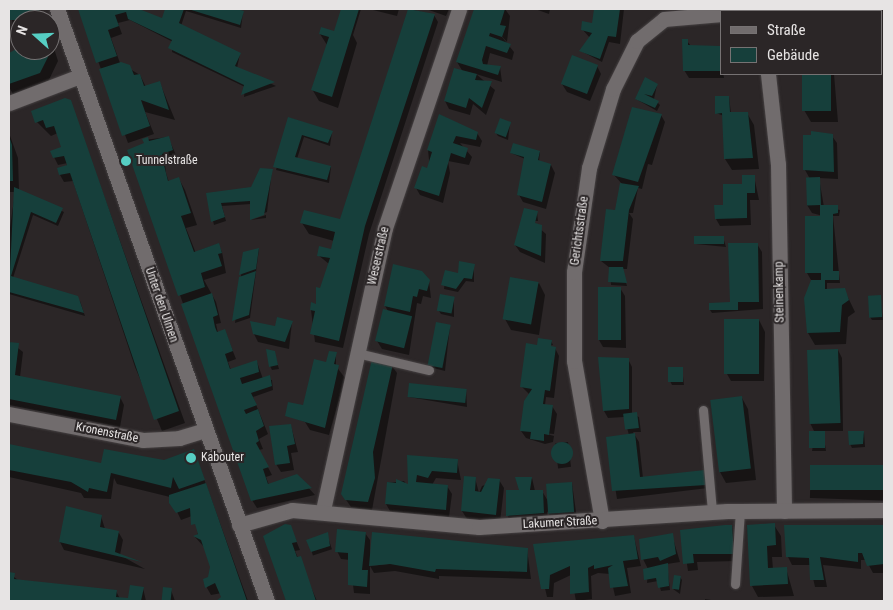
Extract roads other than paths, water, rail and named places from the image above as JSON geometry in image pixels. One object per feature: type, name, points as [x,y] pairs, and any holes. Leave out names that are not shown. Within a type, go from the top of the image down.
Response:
[{"type":"street","name":"Unter den Ulmen","points":[[57,9],[267,601]]},
{"type":"street","name":"Weserstraße","points":[[323,510],[385,228],[460,9]]},
{"type":"street","name":"Gerichtsstraße","points":[[602,521],[574,361],[574,272],[589,168],[613,89],[637,41],[664,19],[720,14]]},
{"type":"street","name":"Steinenkamp","points":[[768,75],[778,164],[784,511]]},
{"type":"street","points":[[9,103],[80,76]]},
{"type":"street","name":"Kronenstraße","points":[[9,414],[142,440],[178,438],[205,430]]},
{"type":"street","name":"Lakumer Straße","points":[[239,525],[270,513],[323,510],[479,527],[602,521],[712,511],[884,510]]},
{"type":"lane","points":[[357,353],[429,370]]},
{"type":"lane","points":[[703,410],[712,511]]},
{"type":"lane","points":[[735,584],[740,511]]},
{"type":"place","name":"Tunnelstraße","points":[[126,161]]},
{"type":"place","name":"Kabouter","points":[[191,458]]}]
